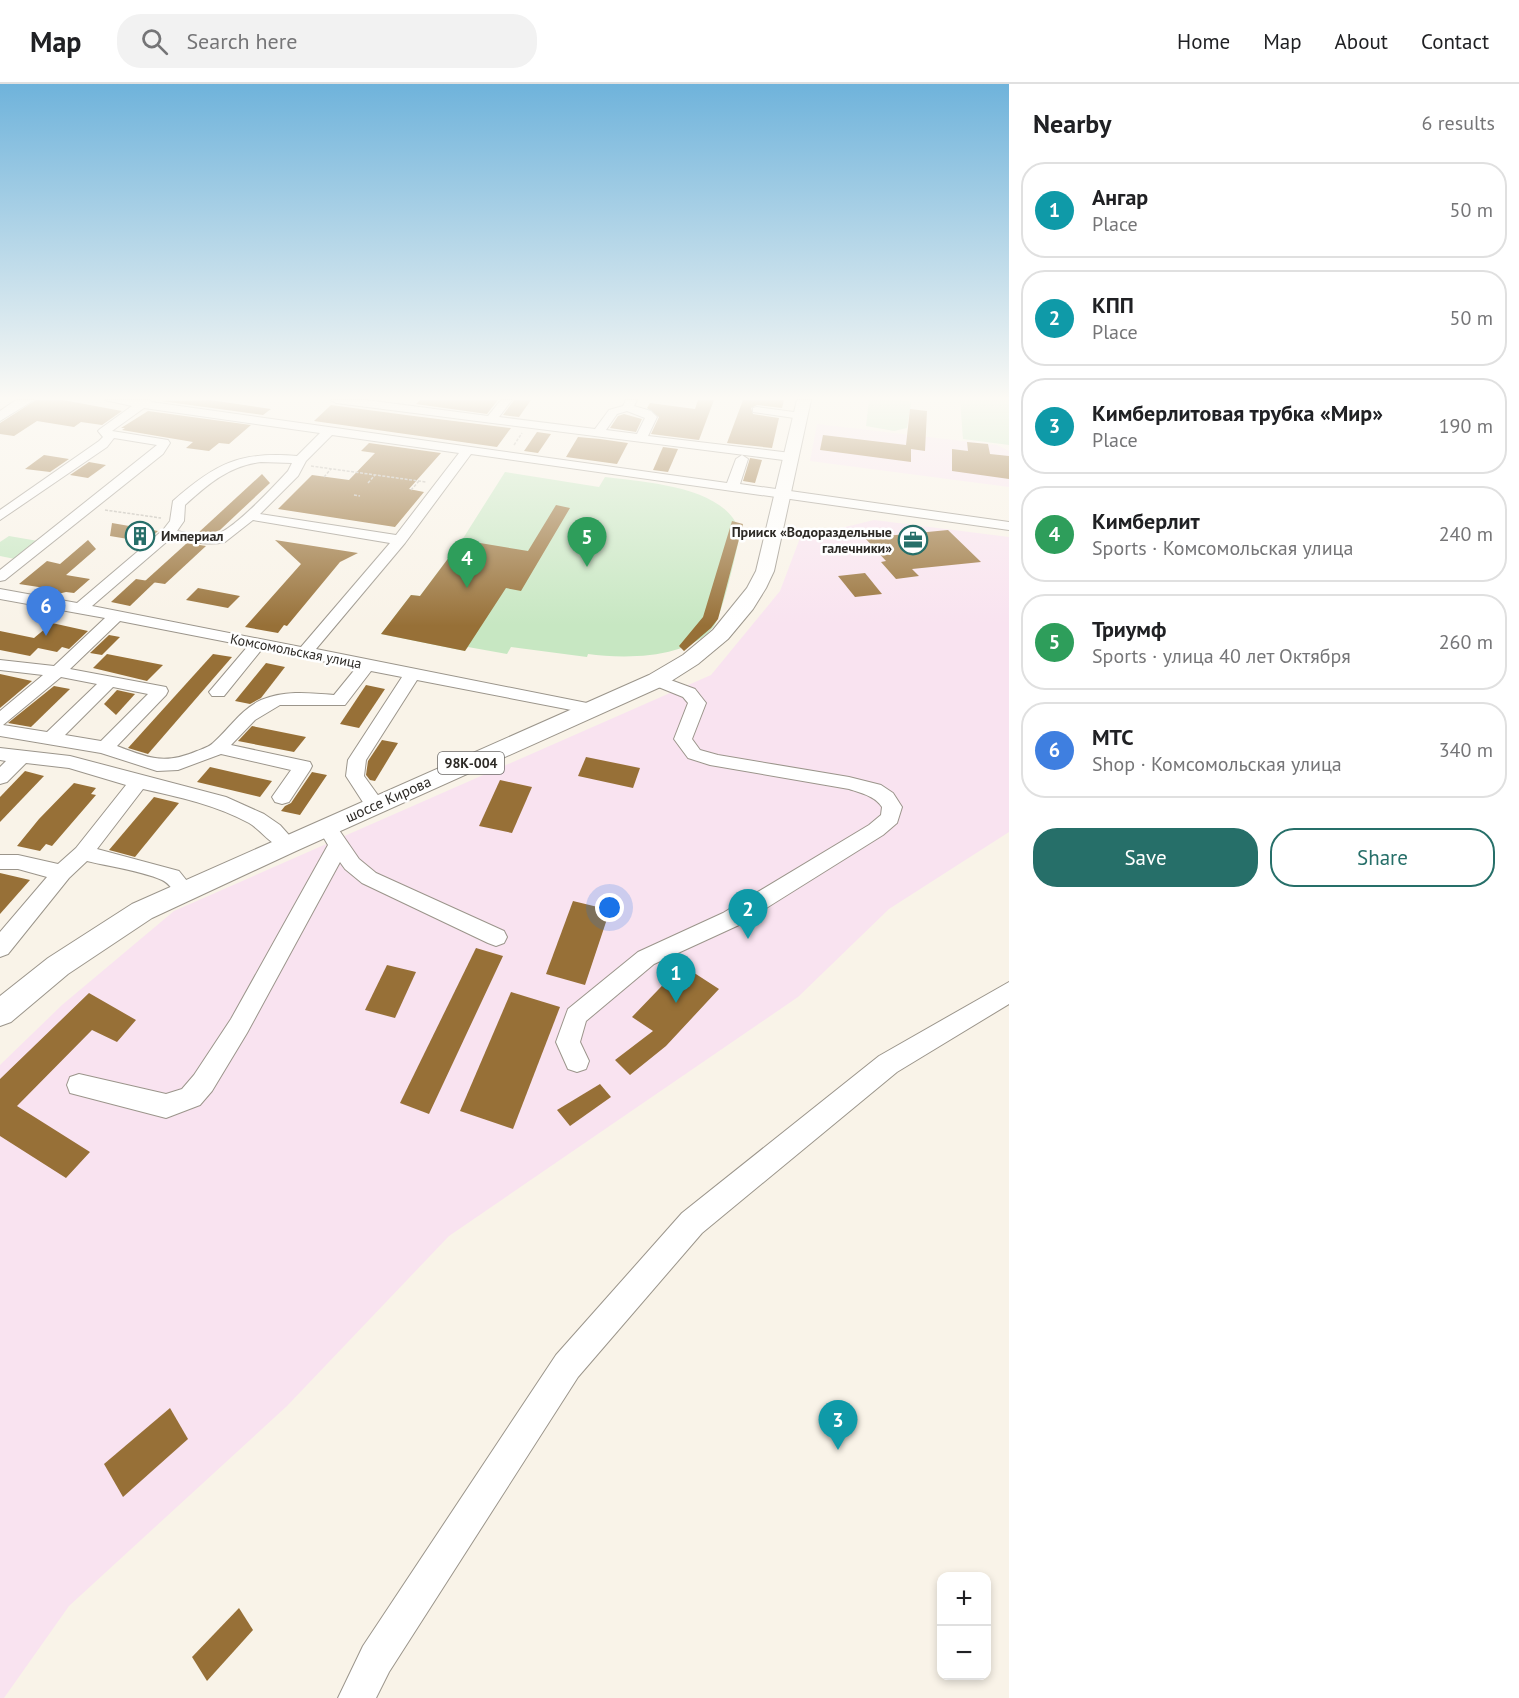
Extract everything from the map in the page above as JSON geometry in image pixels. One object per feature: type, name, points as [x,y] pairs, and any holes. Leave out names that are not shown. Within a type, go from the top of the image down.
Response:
[{"type":"main road","name":"шоссе Кирова","points":[[0,1013],[58,966],[142,911],[287,844],[333,835],[375,805],[657,680],[689,662],[712,645],[756,588],[768,560],[786,475]]},
{"type":"street","points":[[0,516],[58,475]]},
{"type":"street","points":[[0,577],[128,475]]},
{"type":"street","points":[[80,608],[168,534],[177,521],[178,504],[215,475]]},
{"type":"street","points":[[168,534],[217,540],[250,516],[292,475]]},
{"type":"street","points":[[304,653],[400,540],[449,475]]},
{"type":"street","points":[[642,475],[1009,526]]},
{"type":"street","points":[[683,481],[685,475]]},
{"type":"street","points":[[732,488],[736,475]]},
{"type":"street","points":[[250,516],[400,540]]},
{"type":"street","name":"Комсомольская улица","points":[[0,594],[592,709]]},
{"type":"street","points":[[0,720],[57,672],[117,615]]},
{"type":"street","points":[[218,692],[258,644]]},
{"type":"street","points":[[0,665],[57,672],[160,691],[105,748]]},
{"type":"street","points":[[0,730],[105,748],[166,766],[200,757],[219,748],[260,707],[286,699],[339,701],[368,665]]},
{"type":"street","points":[[375,805],[355,776],[357,760],[411,674]]},
{"type":"street","points":[[577,1061],[568,1042],[576,1016],[646,958],[732,919],[876,830],[890,818],[892,807],[886,798],[874,790],[849,783],[717,761],[694,754],[683,739],[685,727],[696,711],[697,703],[689,693],[657,680]]},
{"type":"street","points":[[51,739],[110,681]]},
{"type":"street","points":[[219,748],[303,766],[282,797]]},
{"type":"street","points":[[0,754],[70,762],[139,782],[201,796],[266,823],[277,831],[287,844]]},
{"type":"street","points":[[0,778],[21,757]]},
{"type":"street","points":[[0,948],[62,873],[83,854],[139,782]]},
{"type":"street","points":[[333,835],[352,864],[369,878],[496,936]]},
{"type":"street","points":[[79,1085],[166,1106],[191,1097],[203,1083],[239,1026],[333,835]]},
{"type":"street","points":[[83,854],[172,876],[185,891]]},
{"type":"street","points":[[0,862],[18,862],[62,873]]},
{"type":"street","points":[[357,1698],[376,1659],[567,1366],[692,1223],[888,1064],[1009,992]]},
{"type":"path","points":[[368,483],[375,475]]},
{"type":"path","points":[[377,475],[442,484]]},
{"type":"path","points":[[411,490],[419,481]]},
{"type":"path","points":[[354,495],[360,496]]},
{"type":"path","points":[[87,508],[177,521]]},
{"type":"shaded area","points":[[920,475],[1009,475],[1009,487]]},
{"type":"shaded area","points":[[874,520],[1009,537],[1009,832],[889,909],[798,997],[449,1236],[287,1406],[69,1606],[4,1698],[0,1698],[0,1065],[62,1005],[174,911],[711,675],[780,591],[800,538]]},
{"type":"green space","points":[[503,475],[526,475],[599,487],[605,477],[683,489],[703,496],[720,506],[733,518],[740,534],[725,596],[714,626],[703,637],[673,651],[638,656],[588,654],[587,657],[511,647],[507,654],[468,647],[465,651],[381,634],[411,595],[420,596],[462,540]]},
{"type":"green space","points":[[9,536],[38,541],[15,559],[0,556],[0,542]]},
{"type":"building","points":[[72,475],[92,475],[88,478]]},
{"type":"building","points":[[261,475],[270,483],[220,530],[209,534],[198,533]]},
{"type":"building","points":[[312,475],[349,480],[354,475],[421,475],[409,489],[424,492],[395,527],[278,509]]},
{"type":"building","points":[[745,475],[757,475],[755,483],[743,481]]},
{"type":"building","points":[[983,475],[1009,475],[1009,479]]},
{"type":"building","points":[[556,505],[570,508],[521,591],[506,588],[465,651],[381,634],[411,595],[420,596],[462,540],[528,551]]},
{"type":"building","points":[[732,521],[743,524],[718,619],[684,651],[679,646],[703,617]]},
{"type":"building","points":[[112,523],[158,531],[146,542],[110,536]]},
{"type":"building","points":[[948,530],[981,562],[912,569],[919,576],[896,579],[881,562],[886,561],[865,538]]},
{"type":"building","points":[[88,540],[96,549],[66,575],[90,579],[74,593],[58,594],[58,590],[19,584],[47,561],[60,564]]},
{"type":"building","points":[[275,540],[358,553],[340,562],[287,626],[284,625],[278,633],[245,627],[301,564]]},
{"type":"building","points":[[187,543],[206,546],[165,584],[145,581]]},
{"type":"building","points":[[865,573],[882,594],[855,597],[838,576]]},
{"type":"building","points":[[136,579],[155,582],[130,606],[111,602]]},
{"type":"building","points":[[198,588],[240,596],[228,608],[186,600]]},
{"type":"building","points":[[52,623],[88,631],[69,649],[62,647],[57,652],[38,648],[30,656],[0,650],[0,631],[34,638]]},
{"type":"building","points":[[109,635],[120,637],[102,655],[90,653]]},
{"type":"building","points":[[107,654],[163,665],[147,681],[93,668]]},
{"type":"building","points":[[213,654],[232,657],[148,754],[128,748]]},
{"type":"building","points":[[266,663],[285,667],[261,698],[250,704],[235,701]]},
{"type":"building","points":[[0,674],[32,681],[0,708]]},
{"type":"building","points":[[366,685],[385,689],[359,728],[340,724]]},
{"type":"building","points":[[54,686],[70,689],[31,727],[8,723]]},
{"type":"building","points":[[117,690],[135,694],[116,715],[104,704]]},
{"type":"building","points":[[252,726],[306,737],[294,752],[238,741]]},
{"type":"building","points":[[382,740],[398,743],[375,781],[370,780],[366,775],[368,761]]},
{"type":"building","points":[[586,757],[640,768],[633,788],[578,776]]},
{"type":"building","points":[[210,767],[272,781],[260,797],[197,782]]},
{"type":"building","points":[[25,771],[44,776],[0,822],[0,797]]},
{"type":"building","points":[[312,772],[327,775],[300,815],[281,811],[291,803]]},
{"type":"building","points":[[500,780],[532,787],[512,833],[479,826]]},
{"type":"building","points":[[74,783],[96,788],[91,794],[96,795],[52,846],[46,844],[40,851],[17,846],[39,819]]},
{"type":"building","points":[[154,797],[179,803],[135,857],[109,850]]},
{"type":"building","points":[[0,873],[30,880],[0,914]]},
{"type":"building","points":[[573,901],[610,910],[585,985],[546,974]]},
{"type":"building","points":[[476,948],[503,956],[429,1114],[400,1103]]},
{"type":"building","points":[[387,965],[416,972],[395,1018],[365,1010]]},
{"type":"building","points":[[682,965],[719,989],[666,1046],[630,1075],[615,1060],[653,1031],[632,1017]]},
{"type":"building","points":[[511,992],[560,1007],[513,1129],[460,1111]]},
{"type":"building","points":[[89,993],[136,1020],[117,1042],[92,1030],[17,1106],[90,1152],[66,1178],[0,1136],[0,1079]]},
{"type":"building","points":[[600,1084],[611,1097],[570,1126],[557,1110]]},
{"type":"building","points":[[170,1408],[188,1439],[123,1497],[104,1464]]},
{"type":"building","points":[[239,1608],[253,1630],[207,1681],[192,1657]]},
{"type":"place","name":"Империал","points":[[140,536]]},
{"type":"place","name":"Прииск «Водораздельные галечники»","points":[[913,540]]},
{"type":"place","name":"Триумф","points":[[587,567]]},
{"type":"place","name":"Кимберлит","points":[[467,588]]},
{"type":"place","name":"МТС","points":[[46,636]]},
{"type":"place","name":"КПП","points":[[748,939]]},
{"type":"place","name":"Ангар","points":[[676,1003]]},
{"type":"place","name":"Кимберлитовая трубка «Мир»","points":[[838,1450]]}]
